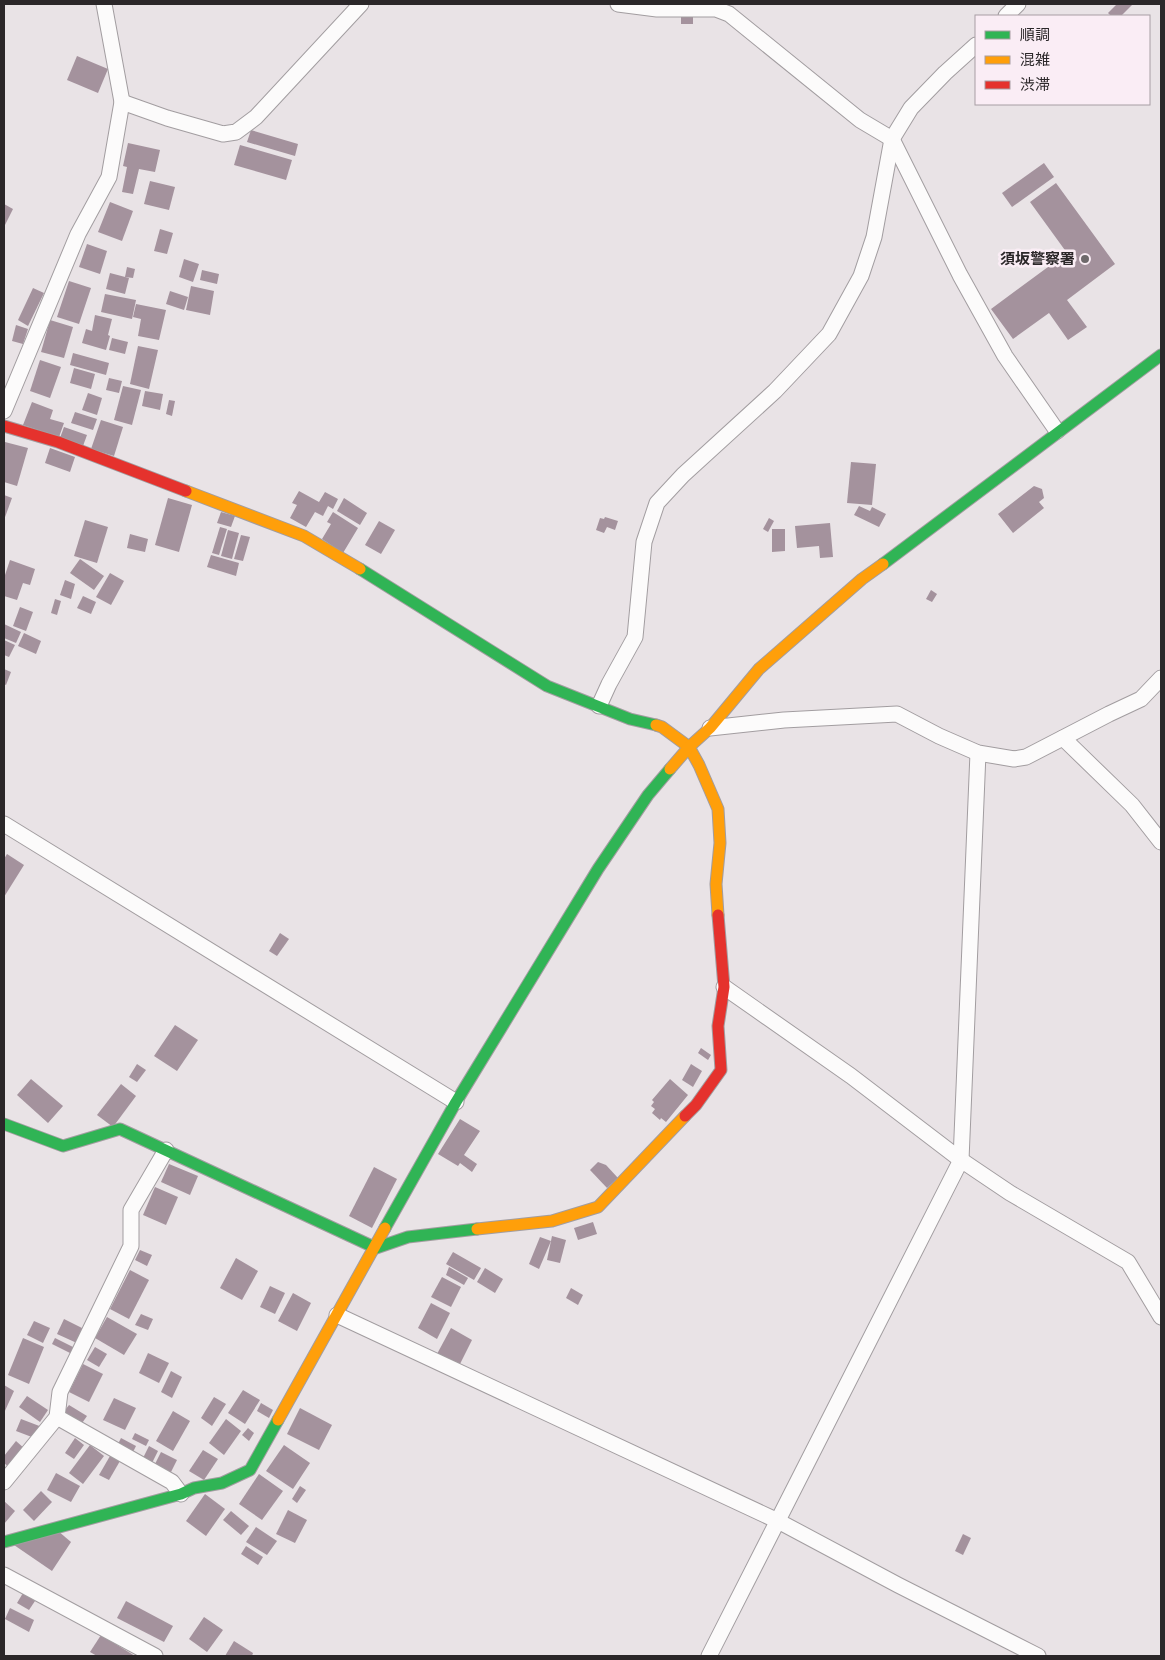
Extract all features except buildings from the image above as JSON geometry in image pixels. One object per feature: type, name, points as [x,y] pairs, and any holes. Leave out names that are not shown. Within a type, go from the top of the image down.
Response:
[{"type":"street","points":[[4,411],[78,234],[109,177],[122,102],[104,4]]},
{"type":"street","points":[[122,102],[167,118],[223,134],[236,132],[256,116],[361,4]]},
{"type":"street","points":[[618,4],[657,9],[716,9],[729,14],[860,120],[892,138],[960,275],[1005,356],[1057,431]]},
{"type":"street","points":[[1007,15],[1018,4]]},
{"type":"street","points":[[599,706],[609,684],[636,637],[644,542],[657,503],[683,475],[775,391],[829,334],[861,276],[874,237],[892,138],[911,108],[975,46]]},
{"type":"street","points":[[4,1542],[181,1494],[194,1488],[222,1483],[250,1470],[376,1248],[456,1102],[598,869],[648,795],[689,747],[710,728],[759,669],[862,579],[1057,431],[1161,355]]},
{"type":"street","points":[[4,426],[58,442],[304,536],[358,568],[524,674],[547,686],[630,718],[662,727],[689,747],[718,809],[720,843],[716,884],[724,987],[718,1026],[721,1070],[696,1105],[598,1207],[552,1222],[408,1237],[376,1248],[120,1129],[63,1146],[4,1124]]},
{"type":"street","points":[[710,728],[784,720],[897,714],[939,736],[978,753],[1014,760],[1026,757],[1141,699],[1161,678]]},
{"type":"street","points":[[1063,738],[1132,805],[1161,842]]},
{"type":"street","points":[[709,1656],[961,1160],[978,753]]},
{"type":"street","points":[[4,824],[456,1102]]},
{"type":"street","points":[[724,987],[851,1076],[961,1160],[1010,1193],[1128,1262],[1161,1317]]},
{"type":"street","points":[[4,1482],[57,1417],[60,1392],[131,1246],[132,1210],[166,1150]]},
{"type":"street","points":[[337,1315],[778,1521],[898,1586],[1038,1656]]},
{"type":"street","points":[[57,1417],[172,1482],[181,1494]]},
{"type":"street","points":[[4,1575],[155,1656]]},
{"type":"traffic: fast","points":[[883,564],[1161,355]]},
{"type":"traffic: fast","points":[[360,569],[547,686],[630,719],[656,725]]},
{"type":"traffic: fast","points":[[385,1228],[456,1102],[598,869],[648,795],[670,769]]},
{"type":"traffic: fast","points":[[4,1124],[63,1146],[120,1129],[376,1248],[408,1237],[477,1229]]},
{"type":"traffic: fast","points":[[4,1542],[181,1494],[194,1488],[222,1483],[250,1470],[278,1420]]},
{"type":"traffic: slow","points":[[186,491],[304,536],[360,569]]},
{"type":"traffic: slow","points":[[670,769],[689,747],[710,728],[759,669],[862,579],[883,564]]},
{"type":"traffic: slow","points":[[656,725],[662,727],[689,747],[718,809],[720,843],[716,884],[718,915]]},
{"type":"traffic: slow","points":[[477,1229],[552,1221],[598,1207],[685,1116]]},
{"type":"traffic: slow","points":[[278,1420],[385,1228]]},
{"type":"traffic: jam","points":[[4,426],[58,442],[186,491]]},
{"type":"traffic: jam","points":[[685,1116],[696,1105],[721,1070],[718,1026],[724,987],[718,915]]},
{"type":"place","name":"須坂警察署","points":[[1085,259]]}]
